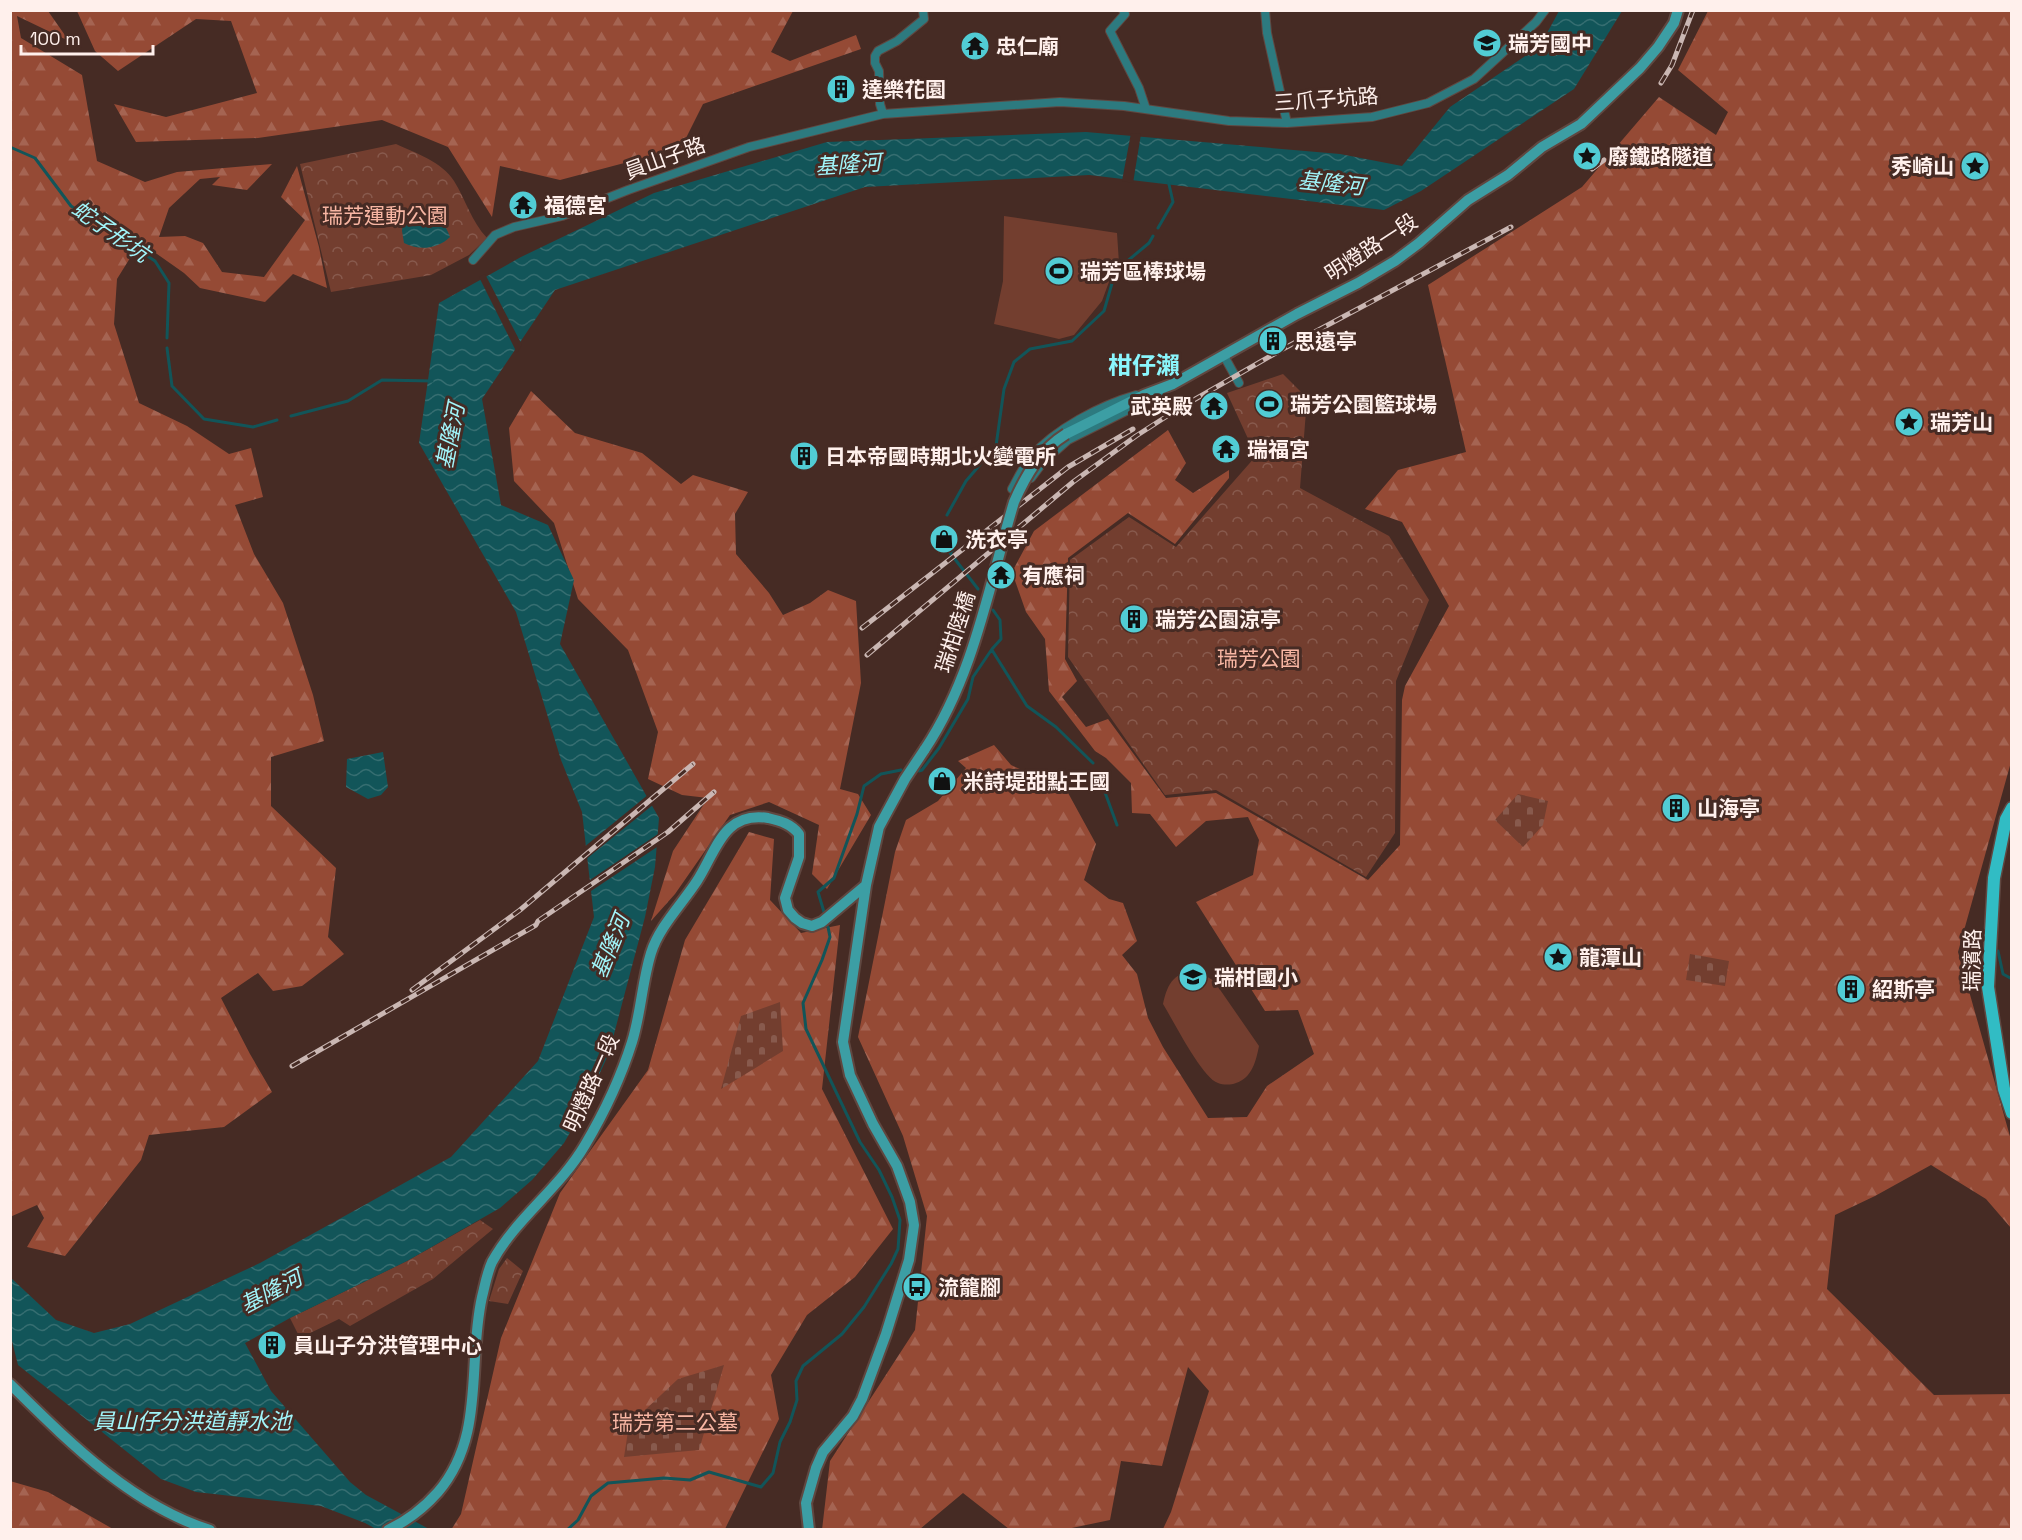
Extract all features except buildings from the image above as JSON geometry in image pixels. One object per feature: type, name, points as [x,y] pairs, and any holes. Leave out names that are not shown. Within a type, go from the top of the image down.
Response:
[{"type":"main road","name":"明燈路一段","points":[[1066,434],[1146,394],[1173,384],[1395,261],[1468,200],[1508,175],[1542,147],[1581,124],[1640,68],[1658,47],[1674,22],[1678,10]]},
{"type":"main road","name":"瑞柑陸橋","points":[[866,885],[879,827],[905,779],[939,728],[963,674],[1019,488],[1037,460],[1066,434]]},
{"type":"main road","name":"瑞濱路","points":[[2012,808],[2006,819],[1994,878],[1988,987],[2004,1089],[2012,1113]]},
{"type":"main road","name":"明燈路一段","points":[[388,1530],[421,1510],[453,1472],[465,1446],[473,1402],[477,1319],[492,1263],[523,1220],[551,1191],[585,1146],[618,1081],[633,1040],[651,953],[658,937],[698,880],[726,830],[745,819],[758,817],[778,820],[793,826],[799,834],[799,857],[785,898],[788,910],[802,923],[812,926],[822,922],[866,885]]},
{"type":"main road","points":[[809,1530],[806,1503],[816,1468],[824,1452],[853,1416],[868,1384],[907,1270],[914,1225],[910,1202],[897,1166],[849,1075],[843,1042],[866,885]]},
{"type":"main road","points":[[10,1384],[105,1472],[156,1506],[210,1530]]},
{"type":"street","points":[[883,114],[880,104],[879,71],[875,63],[875,56],[878,51],[897,40],[924,19],[923,10]]},
{"type":"street","points":[[1123,10],[1125,14],[1110,31],[1139,88],[1146,109]]},
{"type":"street","points":[[1265,10],[1272,57],[1287,123]]},
{"type":"street","name":"三爪子坑路","points":[[883,114],[1060,102],[1124,106],[1229,121],[1287,123],[1372,117],[1428,103],[1474,79],[1536,22],[1545,10]]},
{"type":"street","name":"員山子路","points":[[473,260],[495,235],[514,227],[562,216],[749,147],[883,114]]},
{"type":"street","points":[[1224,356],[1239,383]]},
{"type":"street","points":[[1173,384],[1140,404],[1068,440],[1043,462],[1031,478],[1012,489],[1032,456],[1069,425],[1123,399],[1173,384]]},
{"type":"street","points":[[984,578],[996,579]]},
{"type":"green space","points":[[10,11],[48,11],[69,41],[17,16],[21,38],[82,75],[97,161],[145,182],[177,172],[272,164],[247,190],[212,185],[220,177],[200,179],[169,208],[159,237],[185,236],[203,243],[222,272],[264,277],[305,220],[281,197],[297,166],[319,247],[327,288],[293,274],[265,302],[200,288],[184,273],[140,242],[117,279],[114,324],[139,403],[187,426],[229,454],[251,448],[263,497],[235,505],[254,554],[283,603],[313,695],[324,741],[271,757],[271,806],[336,868],[328,937],[344,954],[302,986],[273,991],[258,973],[221,998],[272,1092],[224,1127],[149,1135],[141,1160],[65,1256],[27,1247],[44,1218],[37,1205],[10,1217]]},
{"type":"green space","points":[[77,11],[793,11],[771,52],[790,61],[856,35],[861,49],[703,104],[681,148],[560,180],[500,166],[492,217],[448,147],[382,120],[258,138],[136,142],[114,104],[166,117],[257,93],[231,21],[196,19],[118,71],[95,51]]},
{"type":"green space","points":[[1708,11],[2011,11],[2011,762],[1958,952],[2011,1140],[2011,1228],[1986,1199],[1931,1165],[1835,1215],[1827,1289],[1934,1395],[2011,1394],[2011,1529],[1163,1529],[1171,1512],[1209,1391],[1188,1367],[1162,1466],[1121,1461],[1110,1520],[1067,1529],[1009,1529],[963,1493],[920,1529],[822,1530],[830,1461],[915,1330],[927,1216],[903,1136],[858,1037],[895,852],[906,820],[938,801],[966,768],[958,761],[994,745],[1011,765],[1067,791],[1096,844],[1084,880],[1109,899],[1123,903],[1137,941],[1122,955],[1137,974],[1148,1018],[1163,1047],[1208,1118],[1247,1117],[1267,1086],[1314,1054],[1298,1010],[1265,1011],[1196,902],[1253,875],[1259,840],[1248,817],[1206,821],[1176,847],[1150,814],[1132,813],[1131,783],[1106,758],[1095,751],[1049,691],[1045,639],[1026,612],[1012,572],[1034,531],[1168,430],[1186,463],[1175,480],[1193,493],[1229,470],[1229,478],[1175,544],[1128,513],[1068,558],[1065,659],[1077,681],[1062,697],[1086,727],[1108,719],[1166,798],[1216,793],[1368,880],[1400,845],[1402,700],[1405,686],[1449,606],[1402,522],[1365,509],[1398,470],[1466,452],[1428,285],[1582,187],[1659,97],[1716,135],[1728,112],[1678,70]]},
{"type":"green space","name":"瑞芳運動公園","points":[[396,144],[428,159],[449,174],[477,225],[487,238],[469,255],[431,275],[331,292],[300,164]]},
{"type":"green space","name":"瑞芳區棒球場","points":[[1004,216],[1117,233],[1119,263],[1102,301],[1074,335],[1059,339],[994,324],[1003,281]]},
{"type":"green space","name":"瑞芳公園","points":[[1283,374],[1307,398],[1300,488],[1389,536],[1429,600],[1396,681],[1395,833],[1366,877],[1216,790],[1165,795],[1068,657],[1070,560],[1129,517],[1176,547],[1256,456],[1227,393]]},
{"type":"green space","points":[[531,391],[575,433],[642,453],[681,484],[693,475],[748,492],[735,514],[736,554],[769,593],[783,615],[810,603],[828,590],[856,601],[861,683],[840,789],[858,794],[871,815],[827,889],[812,874],[819,825],[769,802],[730,815],[675,894],[651,921],[673,851],[708,798],[682,795],[648,779],[658,732],[628,650],[578,599],[554,523],[514,481],[509,428]]},
{"type":"green space","points":[[1518,794],[1548,801],[1543,825],[1523,847],[1495,820]]},
{"type":"green space","points":[[749,832],[774,839],[770,900],[801,933],[840,925],[822,1089],[893,1229],[855,1277],[807,1315],[771,1375],[779,1419],[725,1529],[451,1530],[461,1514],[501,1338],[560,1193],[648,1070],[685,940]]},
{"type":"green space","points":[[1690,954],[1729,961],[1725,986],[1686,980]]},
{"type":"green space","points":[[1198,971],[1214,981],[1259,1046],[1250,1073],[1236,1083],[1222,1084],[1211,1079],[1196,1060],[1163,1004],[1173,980],[1183,973]]},
{"type":"green space","points":[[780,1002],[783,1051],[721,1089],[741,1016]]},
{"type":"green space","points":[[480,1220],[493,1229],[433,1279],[350,1326],[339,1319],[300,1338],[290,1318],[407,1261]]},
{"type":"green space","points":[[507,1258],[523,1271],[508,1304],[489,1301],[499,1269]]},
{"type":"green space","name":"瑞芳第二公墓","points":[[724,1365],[699,1450],[624,1457],[629,1425],[678,1379]]},
{"type":"green space","points":[[10,1481],[48,1492],[113,1529],[11,1529]]},
{"type":"water","points":[[1559,11],[1622,11],[1574,89],[1421,191],[1384,210],[1089,175],[865,187],[555,290],[482,399],[501,505],[548,525],[574,580],[560,644],[659,818],[655,867],[645,917],[609,1053],[584,1108],[564,1143],[532,1180],[500,1208],[407,1261],[290,1318],[245,1343],[271,1391],[350,1482],[366,1495],[429,1529],[376,1529],[321,1506],[196,1492],[161,1479],[18,1365],[11,1337],[10,1277],[56,1320],[94,1333],[130,1324],[260,1263],[451,1157],[538,1061],[594,917],[582,812],[561,760],[516,612],[419,443],[439,303],[521,257],[654,193],[827,142],[1086,132],[1340,154],[1402,166],[1450,107],[1540,46]]},
{"type":"water","points":[[425,211],[440,221],[450,237],[428,248],[404,243],[403,222],[413,213]]},
{"type":"water","points":[[383,752],[388,787],[381,795],[368,799],[346,787],[347,759]]},
{"type":"pier","points":[[1131,133],[1141,134],[1133,183],[1122,181]]},
{"type":"pier","points":[[485,274],[522,345],[517,353],[479,277]]},
{"type":"pier","points":[[649,794],[654,804],[585,860],[583,848]]},
{"type":"pier","points":[[661,832],[660,845],[588,893],[587,882]]},
{"type":"waterway","name":"蛇子形坑","points":[[10,147],[35,158],[71,206],[155,261],[169,283],[167,338]]},
{"type":"waterway","points":[[1158,228],[1173,202],[1168,180]]},
{"type":"waterway","points":[[947,515],[966,481],[996,446],[1004,389],[1014,362],[1030,349],[1072,341],[1104,311],[1119,268],[1149,243],[1153,236]]},
{"type":"waterway","name":"蛇子形坑","points":[[167,348],[172,386],[204,419],[253,427],[277,420]]},
{"type":"waterway","name":"蛇子形坑","points":[[291,416],[348,401],[382,380],[432,381]]},
{"type":"waterway","points":[[940,537],[943,530]]},
{"type":"waterway","points":[[947,543],[952,551]]},
{"type":"waterway","points":[[944,545],[978,589]]},
{"type":"waterway","points":[[919,771],[939,748],[968,699],[973,677],[1001,639],[1000,620],[993,610]]},
{"type":"waterway","points":[[992,650],[1027,706],[1056,727],[1093,763]]},
{"type":"waterway","points":[[824,912],[818,892],[834,878],[857,814],[864,786],[881,774],[901,770]]},
{"type":"waterway","points":[[1103,787],[1117,825]]},
{"type":"waterway","points":[[567,1530],[578,1520],[591,1496],[608,1483],[664,1478],[690,1480],[709,1472],[761,1487],[773,1473],[780,1442],[797,1400],[796,1381],[803,1366],[842,1334],[864,1307],[898,1249],[900,1220],[892,1197],[879,1170],[860,1142],[806,1029],[803,1003],[830,937],[828,927]]},
{"type":"waterway","points":[[1998,951],[2003,974],[2012,979]]},
{"type":"railway","points":[[1661,83],[1672,65],[1693,10]]},
{"type":"railway","points":[[1592,169],[1604,160]]},
{"type":"railway","points":[[867,655],[1073,482],[1136,436],[1281,350],[1511,227]]},
{"type":"railway","points":[[862,628],[1068,467],[1133,429]]},
{"type":"railway","points":[[412,990],[520,910],[693,764]]},
{"type":"railway","points":[[292,1066],[536,925],[538,921],[668,832],[714,792]]},
{"type":"place","name":"瑞芳國中","points":[[1487,43]]},
{"type":"place","name":"忠仁廟","points":[[975,46]]},
{"type":"place","name":"達樂花園","points":[[841,89]]},
{"type":"place","name":"廢鐵路隧道","points":[[1587,156]]},
{"type":"place","name":"秀崎山","points":[[1975,166]]},
{"type":"place","name":"福德宮","points":[[523,205]]},
{"type":"place","name":"瑞芳區棒球場","points":[[1059,271]]},
{"type":"place","name":"思遠亭","points":[[1273,341]]},
{"type":"place","name":"瑞芳公園籃球場","points":[[1269,404]]},
{"type":"place","name":"武英殿","points":[[1214,406]]},
{"type":"place","name":"瑞芳山","points":[[1909,422]]},
{"type":"place","name":"瑞福宮","points":[[1226,449]]},
{"type":"place","name":"日本帝國時期北火變電所","points":[[804,456]]},
{"type":"place","name":"洗衣亭","points":[[944,539]]},
{"type":"place","name":"有應祠","points":[[1001,575]]},
{"type":"place","name":"瑞芳公園涼亭","points":[[1134,619]]},
{"type":"place","name":"米詩堤甜點王國","points":[[942,781]]},
{"type":"place","name":"山海亭","points":[[1676,808]]},
{"type":"place","name":"龍潭山","points":[[1558,957]]},
{"type":"place","name":"瑞柑國小","points":[[1193,977]]},
{"type":"place","name":"紹斯亭","points":[[1851,989]]},
{"type":"place","name":"流籠腳","points":[[917,1287]]},
{"type":"place","name":"員山子分洪管理中心","points":[[272,1345]]},
{"type":"district","name":"柑仔瀨","points":[[1144,365]]},
{"type":"water label","name":"基隆河","points":[[848,164]]},
{"type":"water label","name":"基隆河","points":[[1331,183]]},
{"type":"water label","name":"基隆河","points":[[450,436]]},
{"type":"water label","name":"基隆河","points":[[610,946]]},
{"type":"water label","name":"基隆河","points":[[271,1291]]},
{"type":"water label","name":"員山仔分洪道靜水池","points":[[192,1421]]}]
